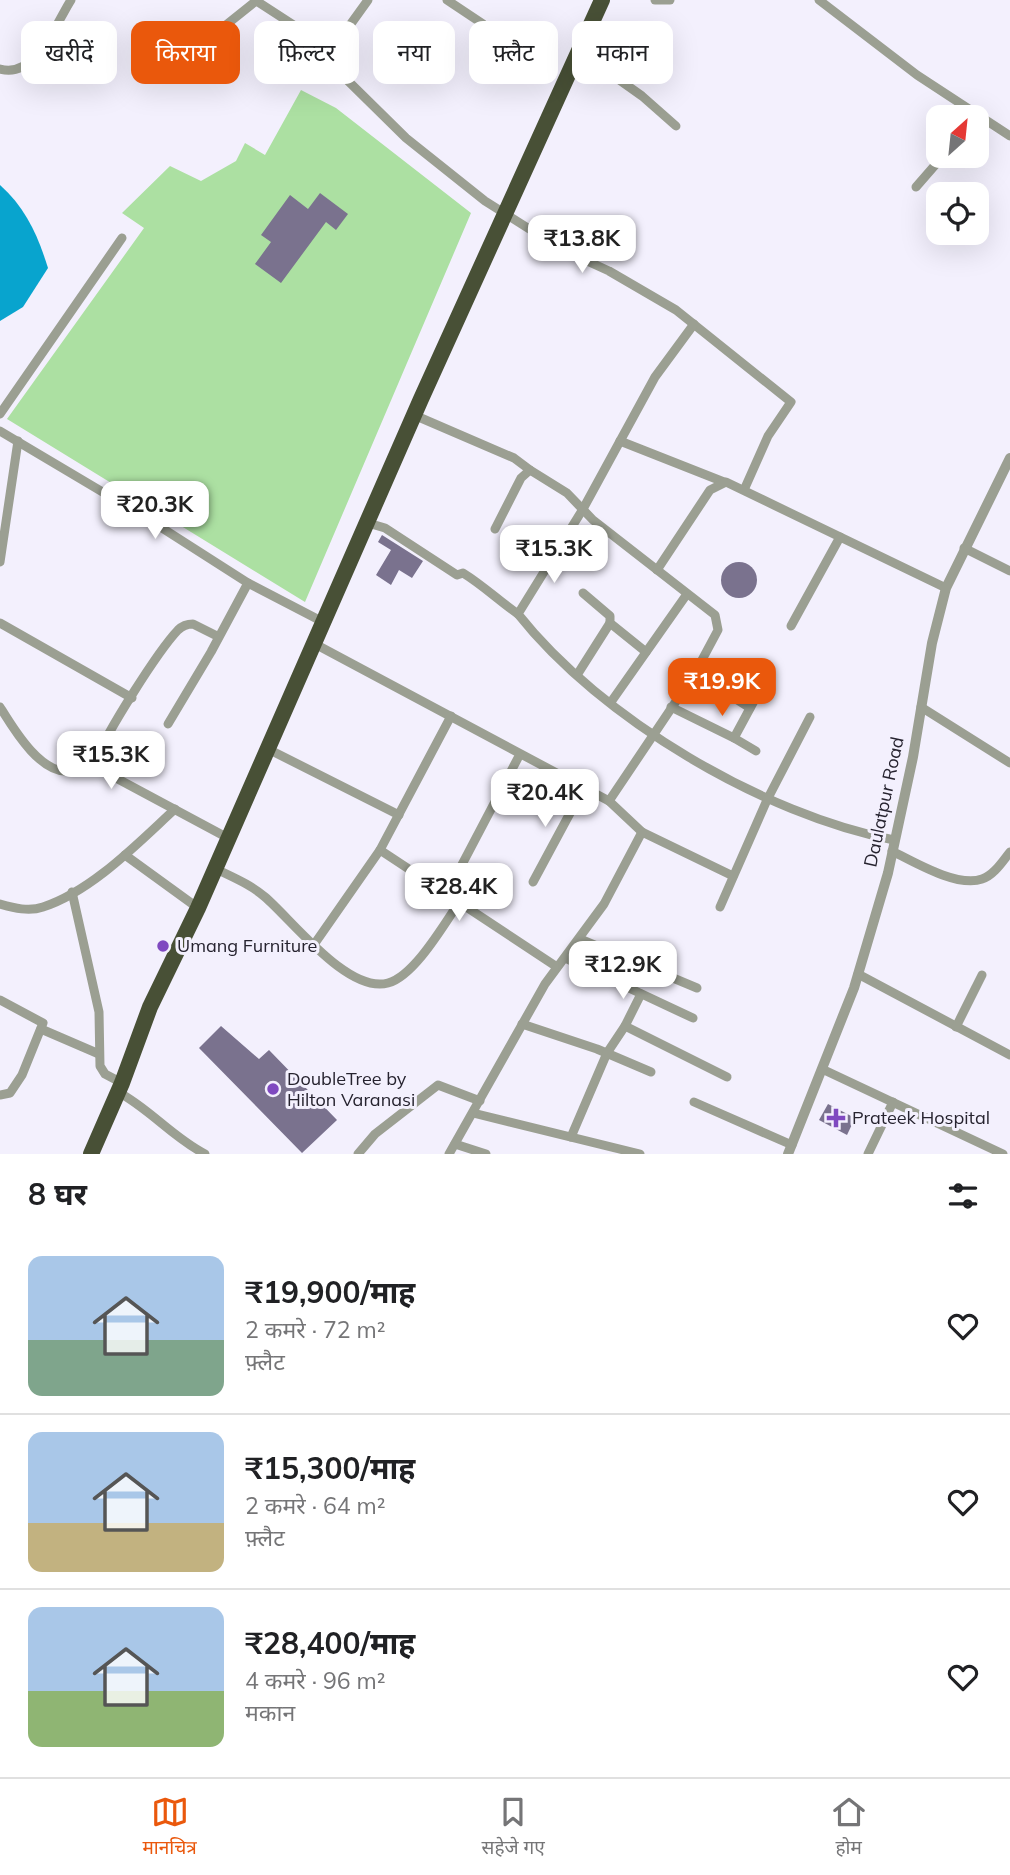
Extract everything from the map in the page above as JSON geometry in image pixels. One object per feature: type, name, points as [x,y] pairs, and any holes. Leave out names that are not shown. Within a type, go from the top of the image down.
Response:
[{"type":"highway","points":[[593,21],[602,0]]},
{"type":"highway","points":[[91,1154],[150,1007],[198,908],[266,748],[325,624],[414,415],[572,69]]},
{"type":"street","points":[[0,69],[10,71],[25,67],[71,0]]},
{"type":"street","points":[[353,21],[368,0]]},
{"type":"street","points":[[447,0],[479,21]]},
{"type":"street","points":[[655,0],[670,0]]},
{"type":"street","points":[[819,0],[960,105]]},
{"type":"street","points":[[231,21],[256,1],[287,21]]},
{"type":"street","points":[[351,84],[407,138],[485,201],[506,212],[542,239],[609,271],[694,324],[792,402],[768,436],[744,490]]},
{"type":"street","points":[[626,84],[676,126]]},
{"type":"street","points":[[989,124],[1010,136]]},
{"type":"street","points":[[916,187],[933,168]]},
{"type":"street","points":[[0,414],[122,238]]},
{"type":"street","points":[[519,614],[583,509],[655,377],[694,324]]},
{"type":"street","points":[[414,415],[514,458],[567,493],[583,509],[715,615],[718,630],[695,673],[609,802]]},
{"type":"street","points":[[0,431],[248,583],[325,624]]},
{"type":"street","points":[[0,562],[18,441]]},
{"type":"street","points":[[620,441],[744,490],[946,588]]},
{"type":"street","name":"Daulatpur Road","points":[[790,1149],[858,974],[893,846],[932,643],[946,588],[1010,458]]},
{"type":"street","points":[[495,529],[521,478],[530,470]]},
{"type":"street","points":[[657,570],[710,489],[726,482]]},
{"type":"street","points":[[368,523],[385,528],[457,575],[463,573],[491,590],[496,598],[519,614],[556,658],[611,702],[655,734],[767,800],[828,825],[893,846],[939,873],[980,880],[991,875],[1010,852]]},
{"type":"street","points":[[791,626],[839,537]]},
{"type":"street","points":[[964,548],[1010,571]]},
{"type":"street","points":[[168,724],[248,583]]},
{"type":"street","points":[[577,675],[610,623],[610,616],[583,593]]},
{"type":"street","points":[[611,702],[687,594]]},
{"type":"street","points":[[0,623],[132,698]]},
{"type":"street","points":[[610,623],[646,652]]},
{"type":"street","points":[[0,707],[43,763],[54,769],[69,771],[96,760],[132,698],[179,629],[193,624],[217,636]]},
{"type":"street","points":[[315,644],[609,802],[642,832],[733,876]]},
{"type":"street","points":[[695,673],[750,708]]},
{"type":"street","points":[[734,738],[761,688]]},
{"type":"street","points":[[671,707],[756,751]]},
{"type":"street","points":[[921,707],[1010,763]]},
{"type":"street","points":[[313,946],[380,850],[451,716]]},
{"type":"street","points":[[720,907],[767,800],[810,717]]},
{"type":"street","points":[[266,748],[399,815]]},
{"type":"street","points":[[446,895],[519,755]]},
{"type":"street","points":[[96,760],[103,771],[228,838]]},
{"type":"street","points":[[533,883],[583,789]]},
{"type":"street","points":[[0,904],[18,909],[41,908],[72,892],[125,855],[175,809]]},
{"type":"street","points":[[449,1154],[557,967],[604,904],[642,832]]},
{"type":"street","points":[[380,850],[557,967]]},
{"type":"street","points":[[125,855],[198,908]]},
{"type":"street","points":[[214,868],[268,899],[313,946],[363,980],[387,984],[400,978],[419,958],[458,904]]},
{"type":"street","points":[[72,892],[99,1012],[100,1066],[185,1144],[205,1154]]},
{"type":"street","points":[[580,939],[696,988]]},
{"type":"street","points":[[565,958],[693,1018]]},
{"type":"street","points":[[858,974],[1010,1055]]},
{"type":"street","points":[[956,1027],[982,975]]},
{"type":"street","points":[[571,1137],[607,1053],[625,1026],[641,994]]},
{"type":"street","points":[[0,1000],[43,1023],[22,1076],[10,1093],[0,1095]]},
{"type":"street","points":[[522,1024],[607,1053],[651,1072]]},
{"type":"street","points":[[625,1026],[727,1077]]},
{"type":"street","points":[[41,1029],[99,1055]]},
{"type":"street","points":[[822,1069],[1003,1154]]},
{"type":"street","points":[[358,1154],[375,1134],[438,1086],[480,1101]]},
{"type":"street","points":[[694,1102],[790,1149]]},
{"type":"street","points":[[869,1154],[893,1102]]},
{"type":"street","points":[[473,1113],[571,1137],[603,1150],[640,1154]]},
{"type":"street","points":[[455,1144],[486,1154]]},
{"type":"green space","points":[[301,90],[336,108],[471,213],[305,602],[7,419],[144,228],[122,213],[170,166],[201,181],[236,161],[245,143],[265,155]]},
{"type":"water","points":[[0,185],[17,203],[30,223],[48,268],[23,307],[0,321]]},
{"type":"building","points":[[320,193],[348,214],[336,230],[326,222],[281,283],[255,264],[271,242],[261,235],[290,195],[308,209]]},
{"type":"building","points":[[382,535],[423,561],[412,578],[399,570],[391,585],[376,575],[391,550],[378,542]]},
{"type":"building","points":[[739,562],[752,567],[757,580],[752,593],[739,598],[726,593],[721,580],[726,567]]},
{"type":"building","name":"DoubleTree by Hilton Varanasi","points":[[221,1026],[259,1059],[269,1050],[337,1120],[302,1153],[199,1048]]},
{"type":"building","points":[[828,1104],[855,1118],[847,1135],[819,1120]]},
{"type":"place","name":"Umang Furniture","points":[[163,946]]},
{"type":"place","name":"DoubleTree by Hilton Varanasi","points":[[273,1089]]},
{"type":"place","name":"Prateek Hospital","points":[[836,1118]]}]
